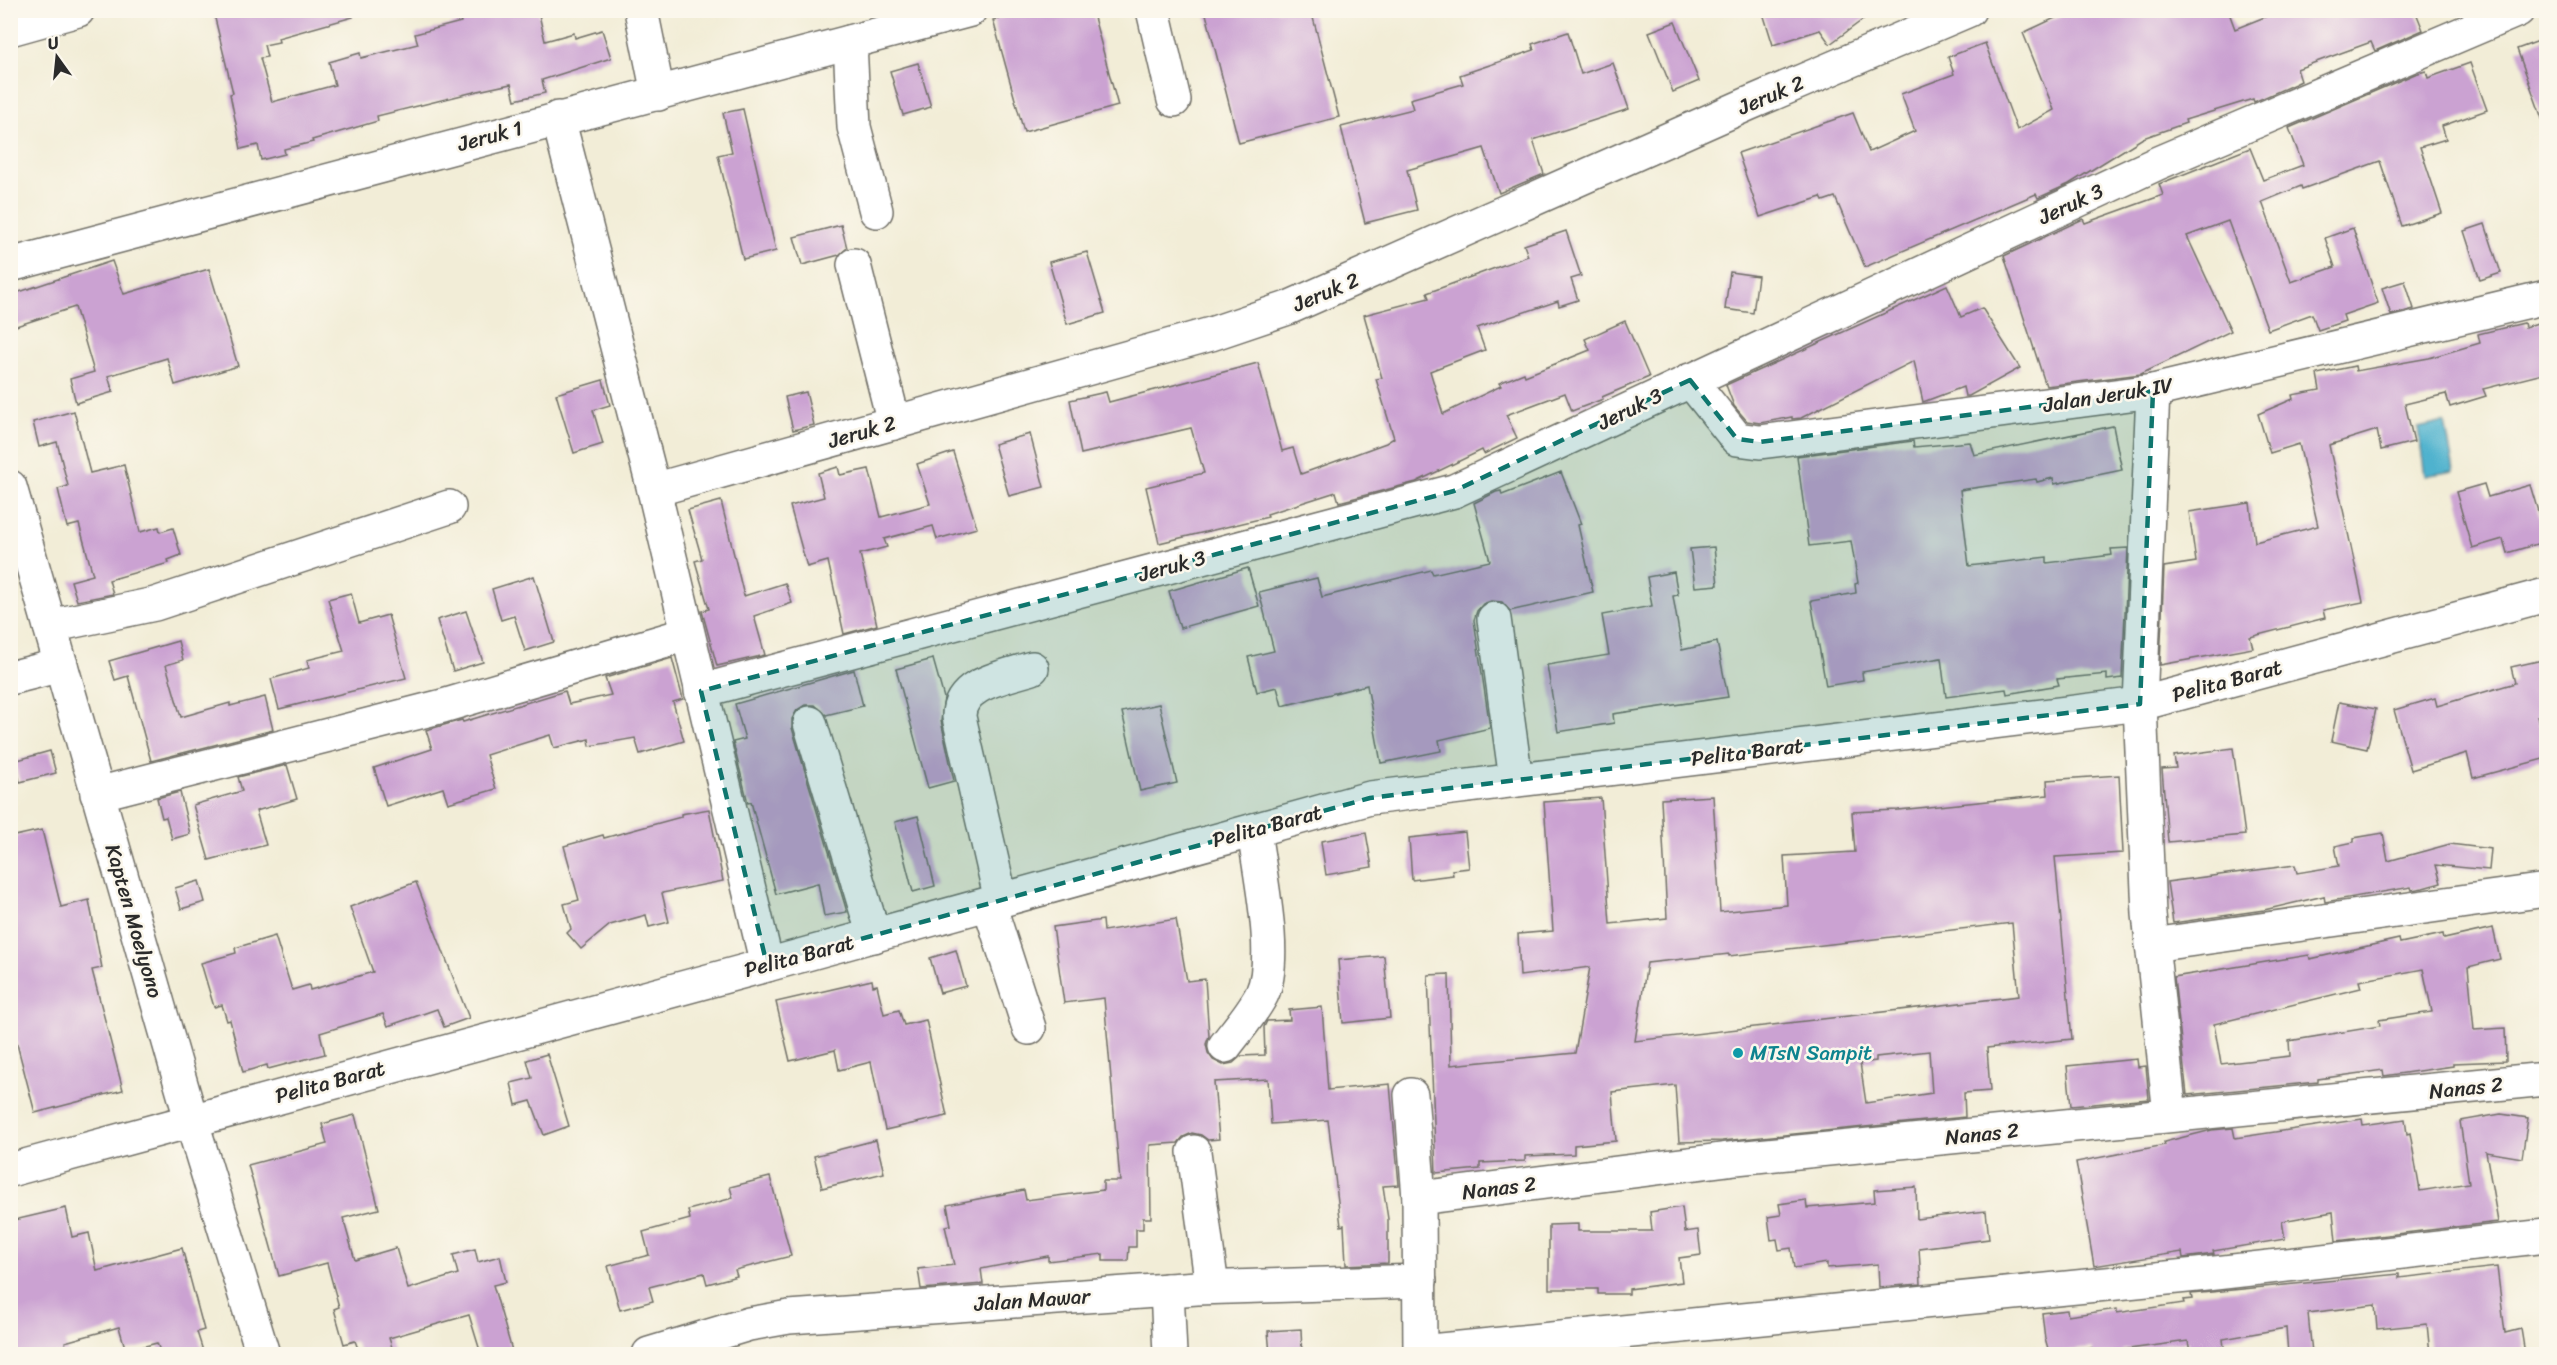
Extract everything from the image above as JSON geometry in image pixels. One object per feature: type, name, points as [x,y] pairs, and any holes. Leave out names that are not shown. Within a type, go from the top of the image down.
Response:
[{"type":"street","points":[[10,29],[78,10]]},
{"type":"street","points":[[641,10],[658,94]]},
{"type":"street","points":[[1153,10],[1174,100]]},
{"type":"street","name":"Jeruk 2","points":[[654,490],[1211,334],[1288,308],[1748,104],[1969,10]]},
{"type":"street","name":"Jeruk 3","points":[[701,691],[1454,491],[2158,163],[2518,10]]},
{"type":"street","name":"Jeruk 1","points":[[10,265],[965,11]]},
{"type":"street","points":[[850,42],[854,127],[876,211]]},
{"type":"street","points":[[558,118],[654,490],[767,965]]},
{"type":"street","points":[[854,265],[894,423]]},
{"type":"street","name":"Jalan Jeruk IV","points":[[1690,380],[1727,430],[1737,439],[1760,442],[2153,391],[2547,297]]},
{"type":"street","points":[[2153,391],[2140,704],[2144,845],[2170,1115]]},
{"type":"street","name":"Kapten Moelyono","points":[[10,487],[191,1119],[263,1354]]},
{"type":"street","points":[[50,626],[154,604],[449,507]]},
{"type":"street","name":"Pelita Barat","points":[[10,1170],[191,1119],[874,936],[1370,798],[2140,704],[2547,596]]},
{"type":"street","points":[[1494,618],[1516,780]]},
{"type":"street","points":[[97,794],[443,706],[687,634]]},
{"type":"street","points":[[10,678],[60,665]]},
{"type":"street","points":[[1029,1028],[995,902],[958,704],[967,693],[981,685],[1032,668]]},
{"type":"street","points":[[810,723],[874,936]]},
{"type":"street","points":[[1225,1046],[1262,995],[1268,976],[1269,954],[1254,830]]},
{"type":"street","points":[[2152,945],[2547,890]]},
{"type":"street","name":"Nanas 2","points":[[1419,1198],[1736,1158],[2547,1079]]},
{"type":"street","points":[[1411,1095],[1419,1198],[1420,1353],[2198,1275],[2547,1236]]},
{"type":"street","points":[[1194,1152],[1212,1287]]},
{"type":"street","name":"Jalan Mawar","points":[[649,1354],[749,1324],[789,1317],[1212,1287],[1420,1281]]},
{"type":"street","points":[[1167,1290],[1170,1354]]},
{"type":"highlighted area","points":[[1690,380],[1737,439],[1760,442],[2153,391],[2140,704],[1370,798],[767,965],[701,691],[1454,491]]},
{"type":"water","points":[[2445,422],[2454,471],[2425,476],[2418,428]]},
{"type":"building","points":[[213,10],[352,10],[353,17],[278,38],[279,42],[264,45],[267,57],[260,58],[272,102],[335,85],[329,62],[360,53],[361,58],[418,44],[415,34],[461,22],[459,14],[476,10],[538,10],[545,41],[574,33],[575,38],[602,30],[611,58],[542,80],[545,93],[515,100],[511,84],[478,91],[377,116],[378,121],[284,149],[285,154],[261,160],[258,145],[241,149],[230,94],[233,93]]},
{"type":"building","points":[[1028,10],[1092,10],[1118,106],[1024,132],[993,20]]},
{"type":"building","points":[[1205,10],[1311,10],[1339,117],[1239,143]]},
{"type":"building","points":[[1762,10],[1876,10],[1830,44],[1820,30],[1773,45]]},
{"type":"building","points":[[2072,10],[2228,10],[2235,29],[2282,10],[2415,10],[2423,30],[2375,51],[2371,42],[2297,69],[2301,81],[2295,84],[2254,102],[2253,99],[2185,120],[2186,123],[2143,138],[2069,184],[2038,198],[2036,194],[1865,267],[1835,197],[1823,201],[1821,197],[1760,217],[1738,153],[1853,113],[1869,152],[1915,131],[1901,94],[1954,74],[1948,57],[1985,43],[2017,130],[2054,110],[2023,33]]},
{"type":"building","points":[[1675,22],[1699,81],[1673,92],[1649,32]]},
{"type":"building","points":[[1568,32],[1581,74],[1613,63],[1629,109],[1533,140],[1544,174],[1499,193],[1484,148],[1407,170],[1417,210],[1365,223],[1341,127],[1413,109],[1410,99],[1463,84],[1460,75],[1534,50],[1532,44]]},
{"type":"building","points":[[2547,38],[2547,124],[2544,124],[2517,49]]},
{"type":"building","points":[[918,63],[931,107],[903,115],[890,71]]},
{"type":"building","points":[[2470,63],[2487,110],[2442,126],[2446,139],[2420,147],[2442,213],[2402,226],[2380,161],[2302,189],[2301,186],[2262,202],[2291,282],[2335,267],[2325,238],[2353,228],[2378,303],[2343,315],[2345,321],[2318,330],[2312,314],[2268,330],[2228,221],[2187,236],[2231,331],[2141,374],[2046,386],[2004,256],[2083,219],[2085,223],[2163,195],[2159,184],[2250,148],[2263,180],[2303,165],[2289,128],[2415,74],[2426,71],[2428,78]]},
{"type":"building","points":[[743,109],[776,251],[743,259],[718,155],[732,152],[723,113]]},
{"type":"building","points":[[2485,224],[2501,273],[2480,280],[2464,231]]},
{"type":"building","points":[[841,225],[847,248],[839,255],[802,265],[794,237]]},
{"type":"building","points":[[1566,231],[1581,276],[1571,279],[1578,300],[1559,306],[1558,301],[1477,328],[1485,350],[1430,371],[1443,414],[1501,386],[1499,383],[1524,373],[1525,376],[1590,350],[1585,339],[1625,321],[1649,377],[1572,411],[1565,393],[1506,415],[1517,438],[1484,454],[1482,450],[1416,482],[1339,502],[1336,492],[1267,514],[1268,517],[1159,543],[1146,487],[1204,473],[1191,428],[1081,454],[1070,400],[1106,392],[1109,402],[1258,363],[1282,451],[1293,448],[1301,474],[1386,443],[1394,438],[1376,379],[1382,378],[1364,315],[1429,298],[1427,293],[1528,256],[1524,245]]},
{"type":"building","points":[[1087,252],[1105,313],[1067,324],[1049,262]]},
{"type":"building","points":[[112,261],[124,294],[209,269],[238,366],[175,385],[167,358],[108,376],[113,392],[76,403],[70,379],[94,372],[75,307],[10,328],[10,295]]},
{"type":"building","points":[[1730,272],[1758,276],[1753,313],[1725,309]]},
{"type":"building","points":[[2405,281],[2414,309],[2391,315],[2382,288]]},
{"type":"building","points":[[1947,285],[1961,317],[1982,308],[2020,368],[1969,396],[1965,396],[1963,387],[1923,402],[1914,361],[1801,418],[1792,419],[1792,417],[1760,423],[1747,421],[1734,406],[1726,385]]},
{"type":"building","points":[[2547,320],[2547,373],[2483,389],[2486,396],[2450,407],[2446,394],[2405,404],[2414,442],[2381,450],[2377,430],[2329,445],[2363,602],[2323,610],[2325,618],[2250,637],[2253,648],[2160,665],[2164,567],[2196,562],[2189,512],[2250,503],[2255,542],[2318,526],[2299,444],[2270,453],[2258,414],[2293,399],[2292,395],[2320,390],[2317,374],[2355,366],[2356,371],[2429,358],[2480,343],[2478,334],[2524,323],[2525,327]]},
{"type":"building","points":[[603,380],[610,405],[593,410],[603,444],[574,453],[556,394]]},
{"type":"building","points":[[806,392],[814,425],[793,430],[785,397]]},
{"type":"building","points":[[74,411],[90,473],[124,465],[140,532],[159,527],[160,532],[173,528],[181,555],[168,560],[169,563],[109,580],[113,594],[77,601],[71,581],[93,575],[79,524],[67,527],[58,489],[68,486],[57,442],[39,447],[33,422]]},
{"type":"building","points":[[2113,426],[2122,470],[2054,484],[2053,478],[2037,482],[2036,479],[1960,490],[1969,566],[2047,557],[2047,563],[2112,555],[2111,549],[2128,548],[2122,678],[2107,680],[2107,674],[2057,679],[2059,685],[2007,694],[2006,689],[1946,697],[1941,658],[1862,672],[1863,680],[1826,686],[1811,601],[1856,593],[1855,584],[1858,583],[1851,541],[1809,546],[1797,456],[1913,441],[1914,447],[1970,442],[1974,455]]},
{"type":"building","points":[[1030,434],[1044,487],[1009,496],[994,444]]},
{"type":"building","points":[[953,452],[977,528],[937,539],[933,526],[884,539],[887,547],[860,554],[877,625],[844,634],[828,561],[807,567],[790,506],[824,497],[818,473],[838,467],[840,475],[869,469],[881,517],[930,504],[917,464]]},
{"type":"building","points":[[1561,472],[1581,524],[1578,525],[1593,592],[1510,611],[1502,602],[1491,601],[1483,604],[1477,611],[1474,620],[1490,728],[1439,740],[1441,751],[1381,763],[1367,685],[1282,706],[1277,687],[1257,692],[1248,657],[1274,651],[1259,592],[1317,578],[1322,597],[1431,570],[1433,574],[1490,561],[1474,503],[1496,492],[1501,491],[1502,495]]},
{"type":"building","points":[[2484,484],[2488,497],[2530,485],[2547,541],[2507,553],[2503,539],[2472,548],[2456,492]]},
{"type":"building","points":[[721,501],[744,596],[785,583],[792,603],[754,616],[765,655],[717,666],[702,611],[709,609],[695,561],[702,559],[688,510]]},
{"type":"building","points":[[1714,547],[1718,585],[1695,587],[1690,549]]},
{"type":"building","points":[[1248,568],[1259,606],[1180,628],[1169,591]]},
{"type":"building","points":[[1674,572],[1678,595],[1673,596],[1682,650],[1717,642],[1728,697],[1613,714],[1614,723],[1558,732],[1547,665],[1609,655],[1602,615],[1652,606],[1647,577]]},
{"type":"building","points":[[534,576],[554,642],[525,651],[514,616],[501,620],[492,589]]},
{"type":"building","points":[[351,593],[359,623],[388,615],[406,678],[279,709],[271,679],[309,668],[307,660],[344,651],[328,599]]},
{"type":"building","points":[[466,611],[483,662],[453,671],[437,620]]},
{"type":"building","points":[[178,641],[183,660],[166,665],[181,717],[230,703],[230,706],[265,697],[273,730],[151,761],[128,676],[115,680],[109,661]]},
{"type":"building","points":[[672,658],[683,699],[673,702],[684,741],[640,754],[635,738],[590,746],[589,739],[554,748],[550,735],[486,755],[496,789],[448,803],[443,788],[386,806],[374,768],[432,749],[426,730],[462,720],[463,722],[565,691],[569,704],[611,695],[605,678]]},
{"type":"building","points":[[933,659],[944,698],[941,721],[954,781],[928,788],[896,669]]},
{"type":"building","points":[[2547,659],[2547,714],[2537,716],[2547,758],[2473,778],[2467,753],[2411,770],[2394,710],[2435,698],[2437,706],[2515,683],[2511,667]]},
{"type":"building","points":[[854,670],[863,706],[826,715],[815,705],[805,705],[797,710],[792,719],[792,728],[847,912],[824,916],[818,883],[776,894],[751,802],[748,803],[733,742],[745,739],[735,704]]},
{"type":"building","points":[[2339,702],[2376,709],[2367,749],[2331,741]]},
{"type":"building","points":[[1159,704],[1177,783],[1140,791],[1122,712]]},
{"type":"building","points":[[2233,748],[2245,835],[2168,842],[2162,769],[2176,768],[2174,756]]},
{"type":"building","points":[[50,751],[56,773],[20,782],[14,761]]},
{"type":"building","points":[[287,765],[297,799],[256,811],[266,845],[209,860],[193,805],[242,791],[238,777]]},
{"type":"building","points":[[2119,775],[2123,853],[2055,857],[2072,1039],[1987,1048],[1990,1091],[1964,1093],[1965,1117],[1722,1141],[1679,1142],[1675,1085],[1612,1092],[1616,1141],[1574,1145],[1574,1154],[1525,1156],[1525,1161],[1480,1163],[1480,1169],[1436,1173],[1428,975],[1449,974],[1451,1065],[1575,1053],[1590,967],[1520,976],[1518,934],[1553,931],[1544,802],[1601,798],[1610,924],[1667,918],[1661,799],[1713,796],[1720,912],[1787,905],[1784,856],[1855,852],[1852,812],[1898,810],[2048,795],[2047,780]],"holes":[[[2012,923],[2019,996],[1635,1041],[1647,963],[1729,954],[1729,956]],[[1929,1051],[1932,1093],[1866,1103],[1860,1063],[1876,1061],[1876,1057]]]},
{"type":"building","points":[[180,792],[190,834],[172,839],[166,817],[162,818],[157,798]]},
{"type":"building","points":[[709,809],[723,881],[662,893],[669,922],[649,927],[646,915],[610,925],[581,949],[567,933],[571,929],[564,904],[579,900],[564,846],[603,835],[604,838],[681,817],[681,814]]},
{"type":"building","points":[[918,816],[935,886],[913,892],[895,822]]},
{"type":"building","points":[[42,830],[61,907],[89,900],[102,968],[92,970],[123,1090],[35,1113],[10,1017],[10,837]]},
{"type":"building","points":[[1465,832],[1469,868],[1452,870],[1453,875],[1412,880],[1409,838]]},
{"type":"building","points":[[1366,833],[1372,867],[1326,875],[1321,841]]},
{"type":"building","points":[[2383,833],[2388,861],[2450,844],[2491,849],[2489,870],[2436,865],[2441,883],[2423,888],[2412,890],[2411,887],[2325,902],[2324,896],[2264,910],[2173,923],[2167,882],[2295,865],[2297,873],[2339,866],[2335,846],[2354,842],[2354,838]]},
{"type":"building","points":[[199,881],[205,902],[181,909],[175,888]]},
{"type":"building","points":[[416,882],[469,1018],[444,1027],[437,1009],[388,1026],[383,1014],[320,1033],[325,1054],[268,1069],[267,1065],[243,1072],[230,1020],[227,1021],[222,1005],[214,1007],[201,963],[236,953],[235,948],[275,936],[292,990],[309,985],[310,990],[373,972],[350,907]]},
{"type":"building","points":[[1176,919],[1187,981],[1205,979],[1209,1036],[1206,1044],[1213,1060],[1223,1065],[1233,1063],[1241,1056],[1265,1055],[1264,1027],[1267,1021],[1290,1020],[1289,1010],[1322,1007],[1328,1090],[1390,1084],[1399,1185],[1383,1186],[1388,1219],[1388,1263],[1346,1265],[1344,1225],[1341,1226],[1328,1120],[1271,1124],[1268,1079],[1214,1082],[1219,1139],[1208,1140],[1192,1133],[1183,1137],[1178,1143],[1150,1145],[1151,1218],[1143,1218],[1143,1229],[1136,1229],[1136,1247],[1129,1247],[1128,1261],[1103,1261],[1103,1254],[1048,1261],[1048,1256],[981,1269],[983,1284],[921,1289],[918,1269],[954,1265],[945,1226],[951,1225],[947,1205],[1024,1190],[1026,1200],[1103,1190],[1103,1181],[1120,1181],[1104,998],[1064,1003],[1053,927],[1103,920],[1104,931]]},
{"type":"building","points":[[2493,928],[2500,959],[2468,967],[2474,1030],[2505,1028],[2506,1061],[2453,1063],[2453,1066],[2384,1076],[2383,1070],[2318,1079],[2318,1082],[2187,1095],[2174,977],[2309,955],[2310,959],[2399,939],[2400,943],[2443,934],[2444,939]],"holes":[[[2423,969],[2432,1012],[2379,1020],[2380,1026],[2289,1041],[2290,1056],[2221,1064],[2214,1024],[2361,988],[2359,981]]]},
{"type":"building","points":[[956,950],[966,986],[940,993],[930,958]]},
{"type":"building","points":[[1384,956],[1390,1018],[1343,1023],[1338,960]]},
{"type":"building","points":[[872,980],[873,986],[877,985],[884,1014],[899,1010],[904,1025],[926,1020],[947,1116],[885,1130],[871,1062],[839,1070],[835,1050],[790,1061],[776,1002]]},
{"type":"building","points":[[547,1054],[569,1126],[544,1135],[531,1101],[516,1105],[511,1083],[532,1078],[527,1060]]},
{"type":"building","points":[[2137,1059],[2138,1067],[2146,1066],[2149,1099],[2071,1106],[2067,1066]]},
{"type":"building","points":[[2501,1114],[2528,1118],[2522,1158],[2486,1152],[2498,1222],[2336,1241],[2333,1212],[2282,1221],[2285,1239],[2213,1251],[2214,1254],[2183,1258],[2182,1252],[2094,1266],[2076,1162],[2165,1145],[2164,1142],[2212,1130],[2233,1128],[2235,1138],[2362,1119],[2363,1125],[2405,1119],[2407,1134],[2410,1133],[2420,1191],[2469,1183],[2460,1121]]},
{"type":"building","points":[[355,1115],[379,1209],[343,1218],[355,1260],[396,1248],[408,1289],[458,1274],[453,1255],[475,1249],[478,1262],[500,1256],[506,1282],[493,1285],[513,1354],[481,1354],[469,1315],[389,1338],[394,1354],[360,1354],[355,1341],[344,1344],[334,1309],[339,1307],[327,1263],[279,1276],[248,1165],[327,1144],[322,1124]]},
{"type":"building","points":[[876,1140],[884,1173],[822,1188],[814,1156]]},
{"type":"building","points":[[770,1177],[791,1256],[735,1270],[737,1276],[707,1284],[704,1273],[649,1287],[653,1301],[620,1310],[608,1266],[649,1255],[643,1232],[690,1219],[688,1210],[733,1198],[730,1187]]},
{"type":"building","points":[[1916,1187],[1917,1219],[1986,1211],[1989,1239],[1919,1248],[1921,1284],[1879,1287],[1878,1264],[1827,1268],[1827,1263],[1794,1268],[1791,1248],[1779,1250],[1777,1239],[1771,1240],[1768,1217],[1781,1215],[1779,1204],[1806,1200],[1807,1208],[1875,1202],[1874,1190]]},
{"type":"building","points":[[1682,1207],[1685,1232],[1698,1230],[1701,1255],[1679,1258],[1682,1282],[1629,1289],[1629,1294],[1598,1294],[1598,1289],[1549,1289],[1549,1225],[1578,1224],[1578,1231],[1652,1231],[1650,1212]]},
{"type":"building","points":[[66,1208],[72,1237],[89,1233],[97,1271],[182,1248],[204,1330],[197,1332],[204,1354],[161,1354],[157,1343],[126,1351],[119,1327],[65,1342],[68,1354],[10,1354],[10,1221]]},
{"type":"building","points":[[2497,1267],[2505,1333],[2521,1329],[2525,1354],[2430,1354],[2427,1324],[2377,1329],[2375,1305],[2308,1313],[2312,1354],[2288,1354],[2286,1328],[2223,1339],[2224,1347],[2190,1352],[2188,1341],[2122,1350],[2123,1354],[2093,1354],[2092,1348],[2049,1353],[2045,1339],[2042,1313],[2067,1310],[2068,1316],[2117,1309],[2117,1313],[2184,1303],[2183,1300],[2192,1299],[2191,1294],[2399,1274],[2399,1278]]},
{"type":"building","points":[[1301,1329],[1302,1354],[1270,1354],[1268,1331]]},
{"type":"place","name":"MTsN Sampit","points":[[1738,1053]]}]
